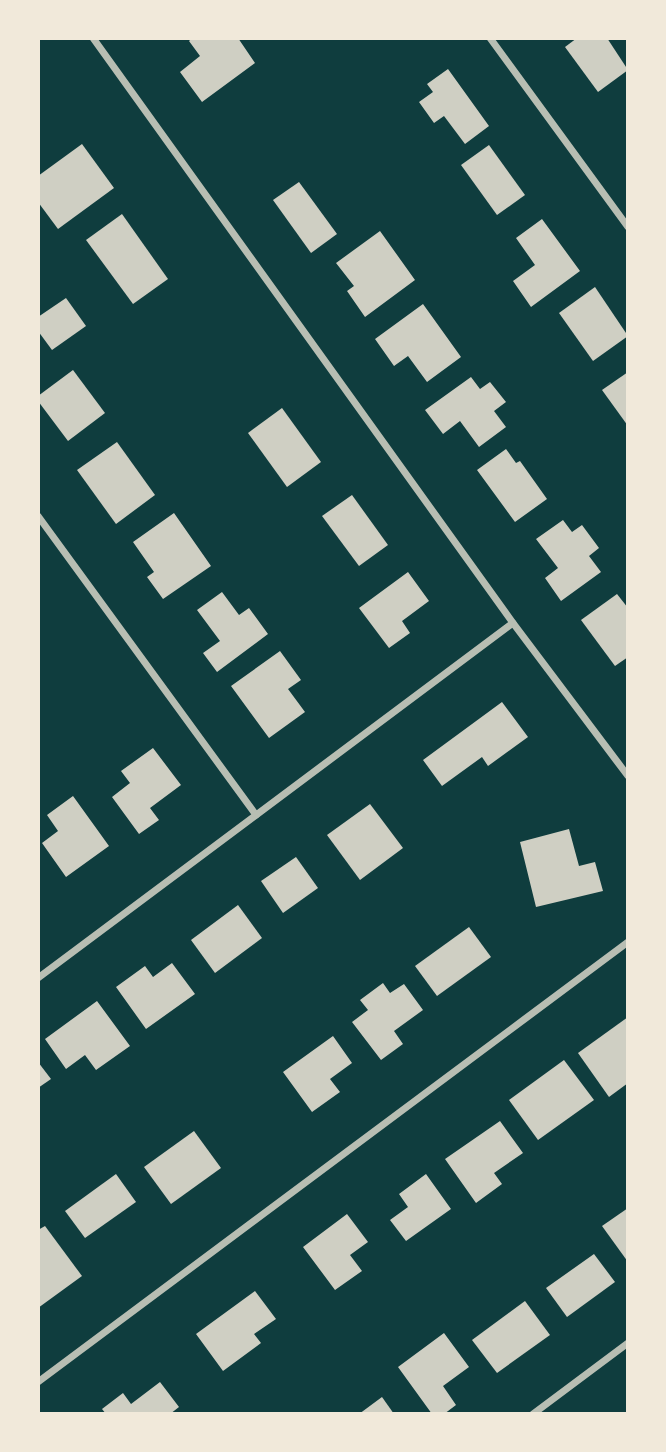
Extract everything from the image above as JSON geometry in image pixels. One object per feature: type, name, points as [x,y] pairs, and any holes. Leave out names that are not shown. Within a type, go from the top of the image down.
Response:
[{"type":"street","points":[[93,38],[513,623],[628,776]]},
{"type":"street","points":[[490,38],[628,227]]},
{"type":"street","points":[[38,516],[256,814]]},
{"type":"street","points":[[38,978],[513,623]]},
{"type":"street","points":[[38,1382],[628,942]]},
{"type":"street","points":[[533,1413],[628,1343]]},
{"type":"building","points":[[192,38],[238,38],[255,63],[202,102],[180,72],[200,56],[189,41]]},
{"type":"building","points":[[577,38],[607,38],[628,70],[598,92],[565,47]]},
{"type":"building","points":[[448,69],[489,126],[465,144],[444,116],[434,123],[419,102],[433,92],[427,84]]},
{"type":"building","points":[[82,144],[114,188],[58,229],[38,202],[38,176]]},
{"type":"building","points":[[489,145],[525,195],[497,215],[461,165]]},
{"type":"building","points":[[299,182],[337,234],[311,253],[273,200]]},
{"type":"building","points":[[122,214],[168,279],[133,304],[86,240]]},
{"type":"building","points":[[542,219],[580,271],[531,307],[513,281],[535,265],[516,238]]},
{"type":"building","points":[[380,231],[415,280],[365,317],[347,291],[354,286],[336,263]]},
{"type":"building","points":[[595,287],[628,336],[593,361],[559,313]]},
{"type":"building","points":[[66,298],[86,326],[52,350],[38,331],[38,317]]},
{"type":"building","points":[[423,304],[461,357],[427,382],[408,356],[394,366],[375,339]]},
{"type":"building","points":[[73,370],[105,413],[68,441],[38,401],[38,396]]},
{"type":"building","points":[[628,372],[628,426],[602,390]]},
{"type":"building","points":[[471,377],[480,389],[490,382],[506,402],[494,411],[506,427],[479,447],[460,421],[443,434],[425,410]]},
{"type":"building","points":[[282,408],[321,462],[287,487],[248,433]]},
{"type":"building","points":[[117,442],[155,495],[116,524],[77,470]]},
{"type":"building","points":[[506,449],[516,463],[520,461],[547,499],[515,522],[477,470]]},
{"type":"building","points":[[352,495],[388,545],[359,566],[322,516]]},
{"type":"building","points":[[174,513],[211,566],[163,599],[147,577],[154,572],[133,542]]},
{"type":"building","points":[[563,520],[572,532],[582,525],[599,548],[589,556],[601,572],[561,601],[545,578],[558,568],[536,539]]},
{"type":"building","points":[[408,572],[429,601],[402,621],[410,633],[389,648],[359,608]]},
{"type":"building","points":[[222,592],[239,615],[249,608],[268,634],[217,672],[203,653],[220,641],[197,610]]},
{"type":"building","points":[[617,594],[628,608],[628,657],[615,666],[581,620]]},
{"type":"building","points":[[280,651],[301,680],[288,689],[305,712],[269,738],[231,686]]},
{"type":"building","points":[[502,702],[528,737],[488,766],[482,757],[442,786],[423,760]]},
{"type":"building","points":[[153,748],[181,785],[150,808],[159,820],[139,834],[112,797],[130,783],[121,771]]},
{"type":"building","points":[[73,796],[109,846],[66,877],[42,843],[58,831],[47,815]]},
{"type":"building","points":[[370,804],[403,848],[360,880],[327,835]]},
{"type":"building","points":[[569,829],[579,866],[595,862],[603,891],[536,907],[520,842]]},
{"type":"building","points":[[296,857],[318,888],[283,913],[261,881]]},
{"type":"building","points":[[238,905],[262,938],[215,973],[191,940]]},
{"type":"building","points":[[469,927],[491,957],[437,996],[415,966]]},
{"type":"building","points":[[172,963],[195,994],[146,1029],[116,987],[145,966],[153,977]]},
{"type":"building","points":[[383,983],[390,993],[404,984],[423,1010],[394,1031],[403,1044],[381,1060],[352,1022],[368,1010],[360,1000]]},
{"type":"building","points":[[97,1001],[130,1046],[96,1070],[85,1055],[66,1069],[45,1039]]},
{"type":"building","points":[[628,1017],[628,1083],[609,1097],[578,1053]]},
{"type":"building","points":[[333,1036],[352,1063],[330,1079],[340,1092],[312,1112],[283,1072]]},
{"type":"building","points":[[564,1060],[594,1100],[538,1140],[509,1100]]},
{"type":"building","points":[[38,1062],[51,1079],[38,1088]]},
{"type":"building","points":[[500,1121],[523,1153],[494,1173],[502,1184],[476,1203],[445,1159]]},
{"type":"building","points":[[194,1131],[221,1168],[171,1204],[144,1167]]},
{"type":"building","points":[[116,1174],[136,1202],[85,1238],[65,1211]]},
{"type":"building","points":[[426,1174],[451,1209],[406,1241],[390,1220],[408,1207],[399,1194]]},
{"type":"building","points":[[628,1208],[628,1262],[602,1226]]},
{"type":"building","points":[[347,1214],[368,1242],[350,1255],[362,1271],[335,1290],[303,1247]]},
{"type":"building","points":[[45,1226],[82,1276],[38,1308],[38,1230]]},
{"type":"building","points":[[594,1254],[615,1282],[567,1317],[546,1288]]},
{"type":"building","points":[[255,1291],[276,1319],[254,1334],[261,1343],[223,1371],[196,1334]]},
{"type":"building","points":[[525,1301],[550,1335],[497,1373],[472,1340]]},
{"type":"building","points":[[444,1333],[469,1367],[443,1386],[456,1405],[444,1414],[432,1414],[398,1367]]},
{"type":"building","points":[[160,1382],[179,1407],[170,1414],[106,1414],[102,1409],[123,1393],[131,1404]]},
{"type":"building","points":[[382,1397],[394,1414],[359,1414]]}]
